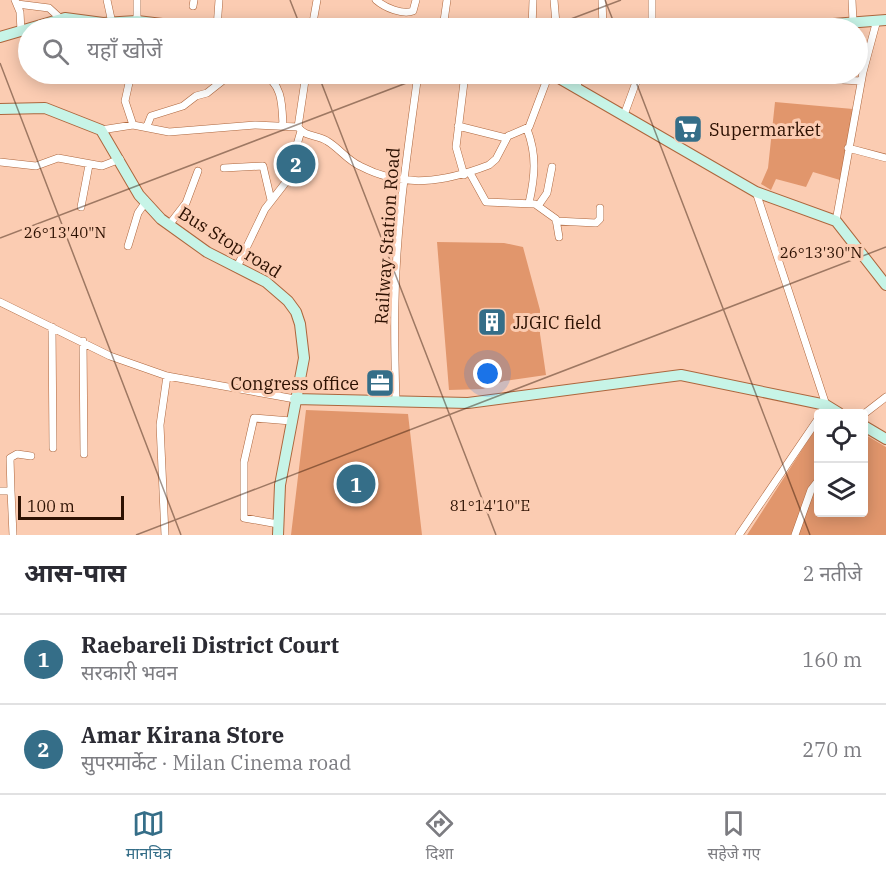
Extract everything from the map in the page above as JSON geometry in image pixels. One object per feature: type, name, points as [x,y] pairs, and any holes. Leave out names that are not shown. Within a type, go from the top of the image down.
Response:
[{"type":"street","points":[[106,0],[111,18]]},
{"type":"street","points":[[133,18],[137,0]]},
{"type":"street","points":[[218,18],[219,0]]},
{"type":"street","points":[[314,18],[318,0]]},
{"type":"street","points":[[376,0],[386,7],[409,12],[413,11],[416,0]]},
{"type":"street","points":[[444,18],[447,0]]},
{"type":"street","points":[[532,18],[533,0]]},
{"type":"street","points":[[554,0],[556,18]]},
{"type":"street","points":[[602,0],[602,18]]},
{"type":"street","points":[[652,0],[652,18]]},
{"type":"street","points":[[852,0],[853,18]]},
{"type":"street","points":[[19,18],[16,2],[49,8],[60,18]]},
{"type":"street","points":[[868,61],[882,20]]},
{"type":"street","points":[[0,37],[18,32]]},
{"type":"street","points":[[128,84],[125,101],[133,125]]},
{"type":"street","points":[[147,126],[151,116],[183,106],[218,84]]},
{"type":"street","points":[[274,84],[280,96],[283,126]]},
{"type":"street","points":[[237,267],[271,200],[286,182],[300,129],[305,84]]},
{"type":"street","name":"Railway Station Road","points":[[396,402],[394,301],[403,179],[417,84]]},
{"type":"street","points":[[464,84],[457,154],[486,202],[529,203],[538,206],[556,221],[596,223],[600,219],[600,208]]},
{"type":"street","points":[[0,109],[45,108],[101,130],[133,125],[169,132],[255,125],[283,126],[300,129],[326,140],[361,167],[425,183],[467,174],[496,159],[506,138],[512,133],[527,129],[531,124],[546,84]]},
{"type":"street","points":[[569,84],[756,192],[836,221],[886,284]]},
{"type":"street","points":[[624,115],[635,84]]},
{"type":"street","points":[[836,221],[860,84]]},
{"type":"street","points":[[458,126],[506,138]]},
{"type":"street","points":[[527,129],[534,149],[535,170],[529,203]]},
{"type":"street","name":"Bus Stop road","points":[[101,130],[145,203],[169,225],[207,252],[266,282],[288,301],[300,324],[304,358],[280,485],[278,530]]},
{"type":"street","points":[[848,148],[886,158]]},
{"type":"street","points":[[0,162],[36,166],[58,158],[102,166],[120,159]]},
{"type":"street","points":[[81,207],[89,165]]},
{"type":"street","points":[[224,168],[263,166],[271,200]]},
{"type":"street","points":[[538,206],[547,193],[552,167]]},
{"type":"street","points":[[169,225],[186,203],[198,171]]},
{"type":"street","points":[[756,192],[823,409]]},
{"type":"street","points":[[128,246],[138,213],[145,203]]},
{"type":"street","points":[[556,221],[559,237]]},
{"type":"street","points":[[0,302],[122,361],[167,376],[295,399],[445,404],[492,402],[681,375],[823,409]]},
{"type":"street","points":[[52,327],[52,448]]},
{"type":"street","points":[[83,341],[84,454]]},
{"type":"street","points":[[165,535],[166,519],[161,494],[161,414],[167,376]]},
{"type":"street","points":[[868,411],[886,397]]},
{"type":"street","points":[[278,530],[244,518],[245,456],[254,418],[291,421]]},
{"type":"street","points":[[738,535],[814,425]]},
{"type":"street","points":[[868,428],[886,439]]},
{"type":"street","points":[[13,535],[10,458],[17,454],[31,456]]},
{"type":"street","points":[[795,535],[814,487]]},
{"type":"street","points":[[0,491],[11,491]]},
{"type":"building","points":[[775,102],[853,109],[840,180],[813,172],[806,187],[776,179],[771,190],[761,184],[768,168]]},
{"type":"building","name":"JJGIC field","points":[[437,242],[504,243],[523,247],[540,310],[540,334],[546,375],[504,381],[483,389],[449,390]]},
{"type":"building","points":[[306,410],[408,414],[422,535],[291,535]]},
{"type":"building","points":[[814,431],[814,517],[868,517],[868,436],[886,447],[886,535],[747,535]]},
{"type":"place","name":"Supermarket","points":[[688,129]]},
{"type":"place","name":"Amar Kirana Store","points":[[296,164]]},
{"type":"place","name":"JJGIC field","points":[[492,322]]},
{"type":"place","name":"Congress office","points":[[380,383]]},
{"type":"place","name":"Raebareli District Court","points":[[356,484]]}]
